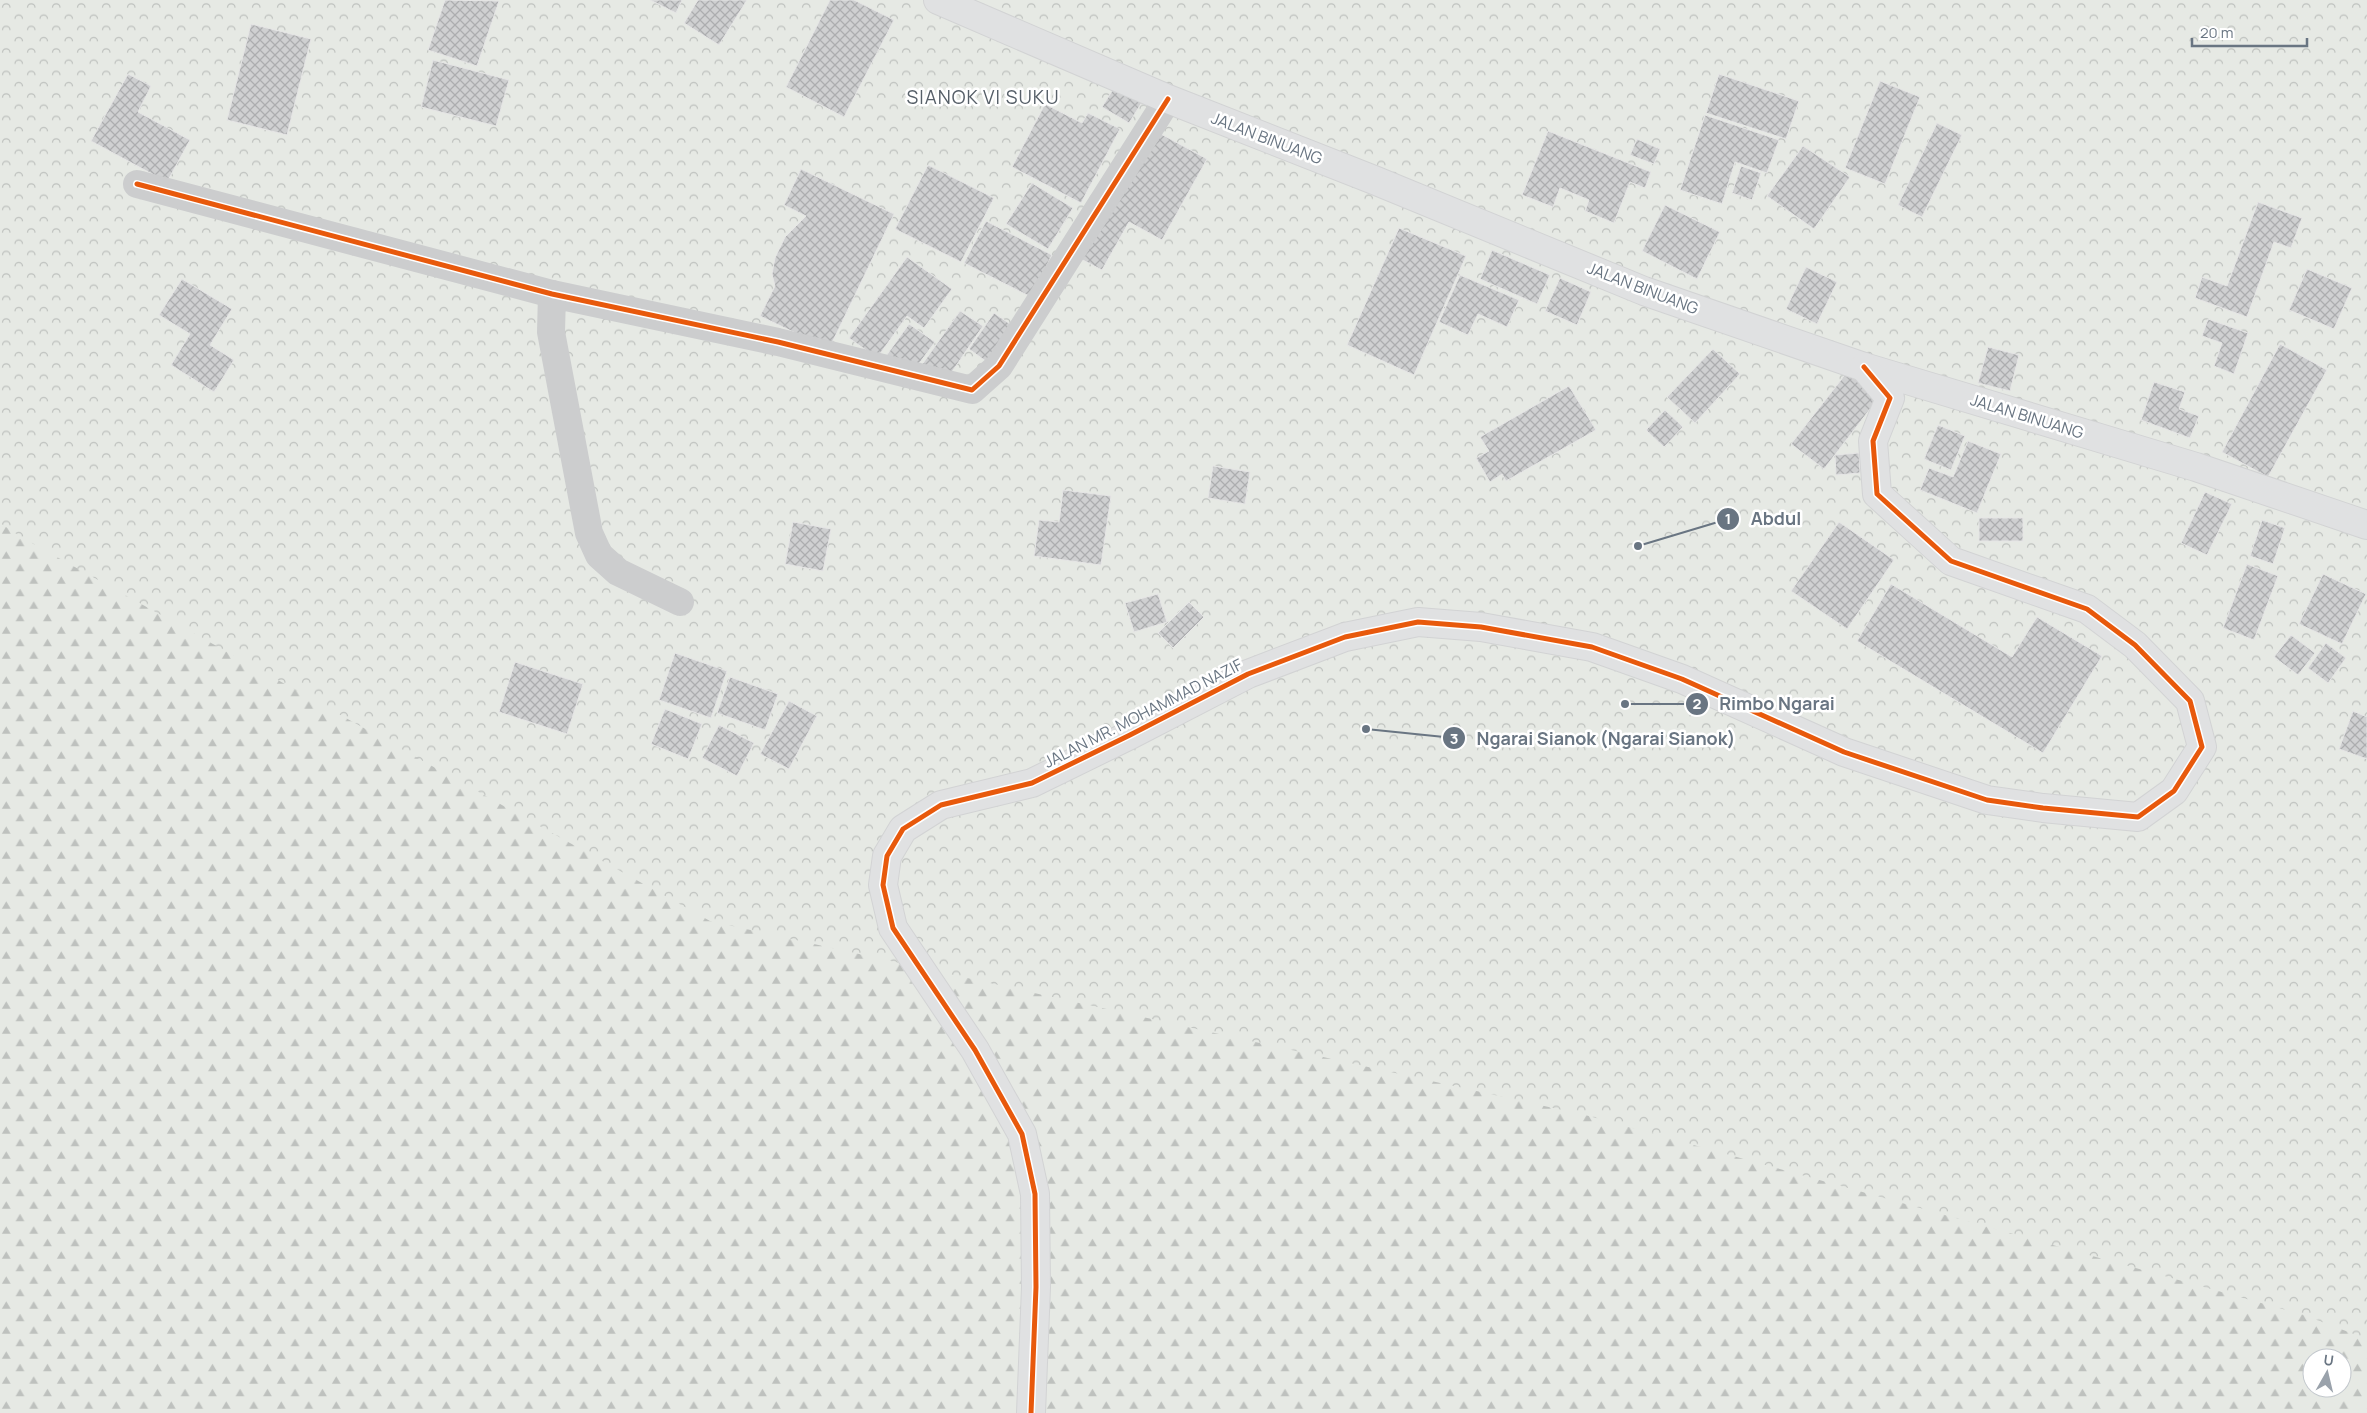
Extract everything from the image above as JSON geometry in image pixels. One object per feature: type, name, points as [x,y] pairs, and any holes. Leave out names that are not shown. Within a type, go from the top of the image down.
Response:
[{"type":"street","name":"JALAN BINUANG","points":[[938,0],[1168,99],[1374,180],[1644,291],[1864,367],[2196,467],[2367,525]]},
{"type":"street","points":[[137,184],[552,294],[778,342],[972,390],[999,366],[1168,99]]},
{"type":"street","points":[[552,294],[552,332],[589,533],[599,555],[618,572],[680,602]]},
{"type":"street","name":"JALAN MR. MOHAMMAD NAZIF","points":[[1031,1413],[1036,1287],[1035,1194],[1022,1134],[975,1050],[893,928],[883,885],[887,856],[903,829],[941,805],[1032,783],[1257,670],[1345,637],[1418,622],[1481,627],[1592,647],[1682,679],[1844,752],[1987,800],[2043,808],[2138,817],[2174,791],[2202,747],[2190,701],[2135,645],[2088,609],[1952,561],[1877,494],[1873,440],[1890,398],[1864,367]]},
{"type":"green space","points":[[0,0],[2367,888],[2367,1413],[0,1413]]},
{"type":"green space","points":[[0,0],[2367,0],[2367,1339],[2301,1314],[1589,1116],[710,921],[21,537],[0,523]]},
{"type":"building","points":[[445,0],[499,1],[477,66],[428,50]]},
{"type":"building","points":[[650,0],[682,0],[676,13]]},
{"type":"building","points":[[698,0],[747,0],[719,45],[684,23]]},
{"type":"building","points":[[830,0],[854,0],[894,20],[844,117],[786,87]]},
{"type":"building","points":[[251,24],[311,39],[287,135],[227,120]]},
{"type":"building","points":[[433,60],[509,80],[496,126],[421,107]]},
{"type":"building","points":[[128,74],[151,86],[138,112],[190,140],[167,182],[91,141]]},
{"type":"building","points":[[1719,74],[1799,101],[1786,139],[1706,113]]},
{"type":"building","points":[[1880,81],[1920,97],[1885,184],[1845,168]]},
{"type":"building","points":[[1117,83],[1144,99],[1129,123],[1102,107]]},
{"type":"building","points":[[1045,104],[1082,123],[1088,113],[1120,129],[1081,203],[1012,167]]},
{"type":"building","points":[[1705,115],[1779,140],[1767,173],[1735,162],[1722,204],[1680,190]]},
{"type":"building","points":[[1937,123],[1962,135],[1922,217],[1898,205]]},
{"type":"building","points":[[1148,127],[1207,159],[1162,240],[1129,222],[1102,270],[1077,257]]},
{"type":"building","points":[[1548,131],[1651,172],[1645,188],[1630,182],[1614,223],[1585,211],[1589,200],[1560,188],[1553,207],[1522,195]]},
{"type":"building","points":[[1637,139],[1660,149],[1654,164],[1630,155]]},
{"type":"building","points":[[1803,146],[1850,177],[1814,229],[1767,196]]},
{"type":"building","points":[[928,165],[994,198],[961,262],[895,229]]},
{"type":"building","points":[[1741,166],[1761,173],[1752,200],[1732,193]]},
{"type":"building","points":[[801,169],[894,214],[829,349],[760,316],[775,286],[772,274],[775,258],[785,237],[806,216],[784,205]]},
{"type":"building","points":[[1032,183],[1073,208],[1048,249],[1006,224]]},
{"type":"building","points":[[2258,202],[2302,218],[2291,248],[2274,242],[2247,317],[2195,298],[2202,277],[2227,286]]},
{"type":"building","points":[[1665,205],[1720,232],[1697,279],[1642,251]]},
{"type":"building","points":[[986,221],[1052,255],[1031,297],[964,263]]},
{"type":"building","points":[[1399,228],[1466,256],[1414,375],[1347,345]]},
{"type":"building","points":[[1492,250],[1550,275],[1537,304],[1480,279]]},
{"type":"building","points":[[907,257],[952,289],[924,328],[907,316],[877,358],[849,338]]},
{"type":"building","points":[[1806,267],[1837,282],[1817,324],[1786,309]]},
{"type":"building","points":[[2307,269],[2352,288],[2334,329],[2289,310]]},
{"type":"building","points":[[1460,275],[1519,300],[1507,327],[1478,314],[1468,335],[1439,322]]},
{"type":"building","points":[[1560,278],[1591,292],[1577,325],[1545,311]]},
{"type":"building","points":[[182,279],[232,309],[210,345],[234,360],[214,392],[171,365],[190,334],[159,315]]},
{"type":"building","points":[[960,311],[983,326],[945,382],[921,366]]},
{"type":"building","points":[[994,313],[1013,326],[987,362],[969,349]]},
{"type":"building","points":[[2208,319],[2248,333],[2234,374],[2214,366],[2222,343],[2202,336]]},
{"type":"building","points":[[909,324],[935,342],[912,373],[886,356]]},
{"type":"building","points":[[2280,344],[2327,370],[2268,477],[2222,452]]},
{"type":"building","points":[[1988,347],[2019,355],[2010,391],[1978,383]]},
{"type":"building","points":[[1713,349],[1740,374],[1695,423],[1667,397]]},
{"type":"building","points":[[1848,371],[1880,396],[1824,469],[1791,444]]},
{"type":"building","points":[[2154,382],[2185,392],[2179,409],[2199,416],[2190,438],[2141,420]]},
{"type":"building","points":[[1569,386],[1596,430],[1506,481],[1502,474],[1490,482],[1476,458],[1489,451],[1480,437]]},
{"type":"building","points":[[1665,410],[1683,427],[1664,447],[1646,430]]},
{"type":"building","points":[[1938,425],[1965,436],[1951,470],[1924,459]]},
{"type":"building","points":[[1968,441],[2001,454],[1977,513],[1920,490],[1929,468],[1953,477]]},
{"type":"building","points":[[1859,453],[1860,473],[1836,475],[1835,455]]},
{"type":"building","points":[[1213,466],[1250,472],[1245,504],[1208,498]]},
{"type":"building","points":[[1063,490],[1111,496],[1101,565],[1034,556],[1039,520],[1059,522]]},
{"type":"building","points":[[2205,492],[2232,504],[2207,555],[2181,543]]},
{"type":"building","points":[[1979,518],[2023,518],[2023,541],[1979,541]]},
{"type":"building","points":[[2262,520],[2285,528],[2273,564],[2250,556]]},
{"type":"building","points":[[793,522],[831,529],[823,571],[785,564]]},
{"type":"building","points":[[1839,522],[1894,560],[1847,629],[1791,591]]},
{"type":"building","points":[[2247,564],[2278,576],[2254,640],[2223,628]]},
{"type":"building","points":[[2323,574],[2366,594],[2342,644],[2299,624]]},
{"type":"building","points":[[1891,584],[2012,657],[2037,617],[2102,656],[2043,753],[1857,641]]},
{"type":"building","points":[[1158,594],[1167,622],[1134,632],[1125,603]]},
{"type":"building","points":[[1189,602],[1204,617],[1173,648],[1158,633]]},
{"type":"building","points":[[2291,635],[2315,653],[2298,675],[2274,657]]},
{"type":"building","points":[[2326,643],[2346,658],[2328,683],[2308,668]]},
{"type":"building","points":[[675,653],[727,671],[711,718],[659,700]]},
{"type":"building","points":[[515,662],[583,684],[567,734],[499,712]]},
{"type":"building","points":[[730,677],[778,694],[765,730],[717,713]]},
{"type":"building","points":[[789,701],[817,716],[789,769],[760,754]]},
{"type":"building","points":[[665,709],[702,724],[688,759],[651,744]]},
{"type":"building","points":[[2353,711],[2367,717],[2367,759],[2339,749]]},
{"type":"building","points":[[719,725],[754,743],[737,776],[702,758]]},
{"type":"cycle path","points":[[137,184],[552,294],[778,342],[972,390],[999,366],[1168,99]]},
{"type":"cycle path","points":[[1031,1413],[1036,1287],[1035,1194],[1022,1134],[975,1050],[893,928],[883,885],[887,856],[903,829],[941,805],[1032,783],[1248,674],[1345,637],[1418,622],[1481,627],[1592,647],[1682,679],[1844,752],[1987,800],[2043,808],[2138,817],[2174,791],[2202,747],[2190,701],[2135,645],[2087,609],[1951,561],[1877,494],[1873,441],[1890,398],[1864,367]]},
{"type":"place","name":"Abdul","points":[[1638,546]]},
{"type":"place","name":"Rimbo Ngarai","points":[[1625,704]]},
{"type":"place","name":"Ngarai Sianok (Ngarai Sianok)","points":[[1366,729]]},
{"type":"district","name":"SIANOK VI SUKU","points":[[983,97]]}]
